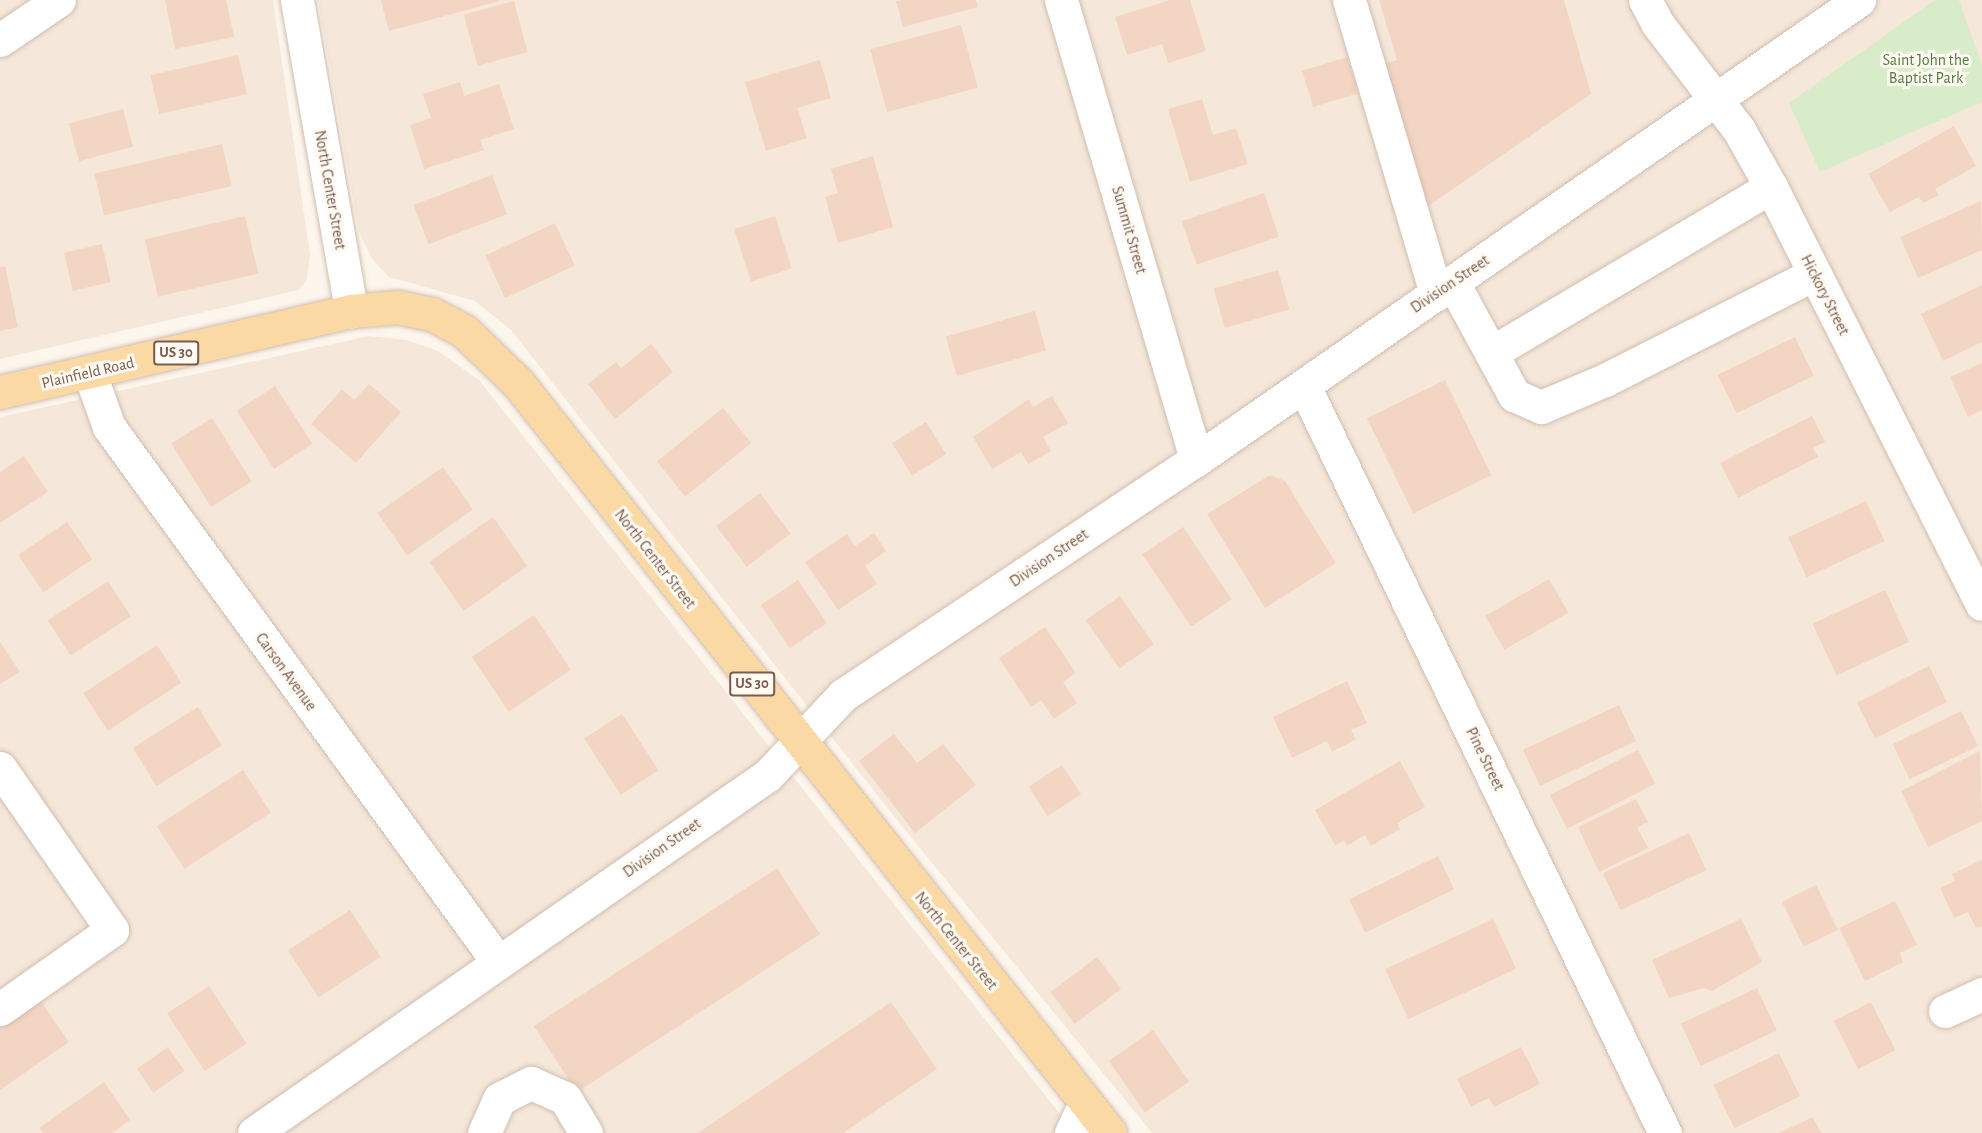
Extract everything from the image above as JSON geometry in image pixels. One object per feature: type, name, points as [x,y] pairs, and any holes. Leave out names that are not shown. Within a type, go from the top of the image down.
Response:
[{"type":"main road","name":"North Center Street","points":[[351,311],[398,307],[432,314],[487,349],[518,382],[800,746],[1110,1133]]},
{"type":"main road","name":"Plainfield Road","points":[[0,392],[90,374],[351,311]]},
{"type":"street","points":[[0,40],[59,0]]},
{"type":"street","name":"North Center Street","points":[[297,0],[351,311]]},
{"type":"street","name":"Summit Street","points":[[1061,0],[1196,460]]},
{"type":"street","points":[[1349,0],[1444,288],[1491,353],[1514,395],[1541,407],[1605,380],[1814,274]]},
{"type":"street","name":"Hickory Street","points":[[1645,0],[1717,100],[1772,187],[1982,604]]},
{"type":"street","name":"Division Street","points":[[254,1133],[768,775],[800,746],[843,696],[1196,460],[1859,0]]},
{"type":"street","points":[[1491,353],[1772,187]]},
{"type":"street","name":"Carson Avenue","points":[[90,374],[109,427],[498,962]]},
{"type":"street","name":"Pine Street","points":[[1304,386],[1665,1133]]},
{"type":"street","points":[[0,768],[112,930],[0,1009]]},
{"type":"street","points":[[1945,1011],[1982,994]]},
{"type":"street","points":[[484,1133],[499,1099],[531,1083],[564,1098],[586,1133]]},
{"type":"street","points":[[1071,1133],[1085,1103]]},
{"type":"shaded area","points":[[0,0],[273,0],[310,254],[307,279],[299,290],[0,359]]},
{"type":"shaded area","points":[[318,0],[1982,0],[1982,1133],[1152,1133],[889,810],[511,330],[475,301],[389,277],[372,259],[359,232]]},
{"type":"shaded area","points":[[369,336],[407,340],[438,351],[479,380],[1075,1133],[0,1133],[0,417]]},
{"type":"green space","name":"Saint John the Baptist Park","points":[[1935,0],[1959,0],[1982,65],[1982,102],[1820,172],[1789,103]]},
{"type":"building","points":[[165,0],[226,0],[234,37],[175,49]]},
{"type":"building","points":[[381,0],[499,0],[500,1],[389,31]]},
{"type":"building","points":[[976,0],[978,7],[903,27],[896,1]]},
{"type":"building","points":[[1170,0],[1190,0],[1206,51],[1168,63],[1162,44],[1127,55],[1115,17]]},
{"type":"building","points":[[1379,0],[1564,0],[1591,94],[1427,207],[1421,204],[1380,65],[1397,60]]},
{"type":"building","points":[[514,1],[528,52],[477,66],[464,14]]},
{"type":"building","points":[[961,25],[978,88],[887,112],[870,49]]},
{"type":"building","points":[[238,55],[247,94],[159,114],[150,75]]},
{"type":"building","points":[[1347,57],[1358,93],[1313,107],[1302,71]]},
{"type":"building","points":[[820,60],[831,98],[797,108],[807,138],[766,151],[745,82]]},
{"type":"building","points":[[460,82],[464,96],[499,84],[514,129],[480,140],[484,150],[424,169],[410,125],[431,118],[423,94]]},
{"type":"building","points":[[1202,99],[1213,135],[1236,128],[1248,164],[1190,182],[1168,109]]},
{"type":"building","points":[[123,109],[133,147],[79,161],[69,123]]},
{"type":"building","points":[[1954,126],[1976,166],[1935,189],[1939,195],[1923,203],[1919,197],[1890,212],[1868,174]]},
{"type":"building","points":[[222,144],[232,186],[104,215],[94,173]]},
{"type":"building","points":[[873,156],[893,227],[838,243],[825,197],[838,193],[831,169]]},
{"type":"building","points":[[492,175],[507,214],[429,244],[414,205]]},
{"type":"building","points":[[1264,193],[1279,236],[1197,265],[1182,221]]},
{"type":"building","points":[[1981,201],[1982,250],[1918,278],[1900,237]]},
{"type":"building","points":[[245,216],[258,273],[158,297],[145,239]]},
{"type":"building","points":[[775,216],[792,268],[751,282],[734,229]]},
{"type":"building","points":[[555,223],[575,266],[505,298],[485,256]]},
{"type":"building","points":[[102,244],[111,282],[73,291],[64,253]]},
{"type":"building","points":[[5,266],[18,327],[0,331],[0,267]]},
{"type":"building","points":[[1278,270],[1289,309],[1225,328],[1214,288]]},
{"type":"building","points":[[1982,285],[1982,342],[1943,361],[1921,314]]},
{"type":"building","points":[[1035,311],[1046,350],[957,376],[946,337]]},
{"type":"building","points":[[1795,337],[1814,376],[1737,413],[1718,375]]},
{"type":"building","points":[[651,344],[673,372],[615,419],[588,384],[616,362],[621,368]]},
{"type":"building","points":[[1982,363],[1982,410],[1968,417],[1950,377]]},
{"type":"building","points":[[1445,380],[1491,475],[1413,513],[1367,418]]},
{"type":"building","points":[[369,384],[401,412],[356,463],[311,424],[342,389],[354,400]]},
{"type":"building","points":[[275,386],[313,444],[274,469],[236,411]]},
{"type":"building","points":[[1052,396],[1068,423],[1043,437],[1051,451],[1028,464],[1021,452],[992,469],[973,437],[1029,399],[1033,407]]},
{"type":"building","points":[[723,408],[751,443],[685,496],[657,461]]},
{"type":"building","points":[[1812,416],[1825,442],[1813,448],[1818,457],[1738,498],[1720,463]]},
{"type":"building","points":[[212,418],[252,482],[211,507],[171,443]]},
{"type":"building","points":[[926,422],[946,454],[912,475],[892,443]]},
{"type":"building","points":[[24,456],[48,492],[0,523],[0,472]]},
{"type":"building","points":[[443,467],[473,510],[407,555],[377,513]]},
{"type":"building","points":[[1270,475],[1285,481],[1336,563],[1265,608],[1207,514]]},
{"type":"building","points":[[760,493],[791,534],[747,567],[716,526]]},
{"type":"building","points":[[1866,501],[1885,541],[1807,577],[1788,537]]},
{"type":"building","points":[[493,517],[527,566],[464,611],[429,562]]},
{"type":"building","points":[[67,522],[92,559],[43,592],[18,555]]},
{"type":"building","points":[[1183,527],[1232,599],[1191,627],[1142,554]]},
{"type":"building","points":[[874,533],[886,551],[865,566],[877,584],[838,610],[805,562],[847,534],[855,546]]},
{"type":"building","points":[[1549,579],[1568,613],[1504,650],[1485,616]]},
{"type":"building","points":[[798,580],[827,623],[790,648],[761,605]]},
{"type":"building","points":[[108,581],[131,616],[70,655],[48,620]]},
{"type":"building","points":[[1885,590],[1909,642],[1837,675],[1812,624]]},
{"type":"building","points":[[1120,596],[1154,644],[1119,668],[1086,620]]},
{"type":"building","points":[[534,615],[571,670],[509,712],[472,657]]},
{"type":"building","points":[[1045,627],[1076,673],[1063,682],[1077,703],[1054,719],[1041,700],[1031,707],[999,658]]},
{"type":"building","points":[[0,642],[20,672],[0,684]]},
{"type":"building","points":[[157,645],[182,683],[108,731],[83,693]]},
{"type":"building","points":[[1929,666],[1947,702],[1875,738],[1857,703]]},
{"type":"building","points":[[1347,681],[1367,723],[1351,730],[1356,739],[1332,752],[1327,741],[1292,758],[1273,717]]},
{"type":"building","points":[[1619,705],[1636,741],[1540,786],[1523,750]]},
{"type":"building","points":[[198,707],[222,745],[157,786],[133,748]]},
{"type":"building","points":[[1961,711],[1978,746],[1910,779],[1893,744]]},
{"type":"building","points":[[622,714],[658,770],[621,795],[584,739]]},
{"type":"building","points":[[894,734],[917,763],[943,744],[976,785],[915,833],[859,761]]},
{"type":"building","points":[[1638,750],[1655,784],[1567,829],[1550,795]]},
{"type":"building","points":[[1980,751],[1982,821],[1928,847],[1901,791]]},
{"type":"building","points":[[1400,761],[1425,807],[1397,823],[1400,829],[1371,846],[1365,835],[1347,846],[1344,841],[1335,845],[1315,810]]},
{"type":"building","points":[[1062,765],[1081,794],[1048,816],[1028,787]]},
{"type":"building","points":[[243,770],[271,813],[184,869],[157,826]]},
{"type":"building","points":[[1636,799],[1648,822],[1637,827],[1648,848],[1599,872],[1578,827]]},
{"type":"building","points":[[1689,833],[1706,870],[1620,910],[1603,873]]},
{"type":"building","points":[[1438,856],[1454,889],[1365,933],[1349,899]]},
{"type":"building","points":[[1982,860],[1982,926],[1976,928],[1968,912],[1954,918],[1940,888],[1955,881],[1952,874]]},
{"type":"building","points":[[777,868],[820,934],[577,1092],[534,1026]]},
{"type":"building","points":[[1816,885],[1838,930],[1804,947],[1782,902]]},
{"type":"building","points":[[1895,901],[1917,945],[1900,953],[1903,962],[1865,981],[1839,928]]},
{"type":"building","points":[[350,910],[380,957],[318,997],[288,950]]},
{"type":"building","points":[[1493,919],[1516,969],[1408,1019],[1385,969]]},
{"type":"building","points":[[1741,919],[1762,962],[1712,991],[1704,988],[1669,998],[1652,960]]},
{"type":"building","points":[[1097,957],[1121,989],[1075,1024],[1051,992]]},
{"type":"building","points":[[209,986],[247,1044],[205,1071],[167,1013]]},
{"type":"building","points":[[1757,988],[1777,1031],[1701,1066],[1681,1023]]},
{"type":"building","points":[[40,1000],[69,1042],[0,1090],[0,1028]]},
{"type":"building","points":[[891,1002],[937,1069],[843,1133],[698,1133]]},
{"type":"building","points":[[1871,1002],[1896,1050],[1858,1069],[1834,1021]]},
{"type":"building","points":[[1153,1030],[1189,1082],[1145,1113],[1109,1061]]},
{"type":"building","points":[[168,1047],[185,1071],[154,1093],[137,1069]]},
{"type":"building","points":[[1521,1047],[1540,1084],[1494,1107],[1489,1098],[1471,1107],[1457,1079]]},
{"type":"building","points":[[1779,1053],[1800,1096],[1734,1128],[1713,1085]]},
{"type":"building","points":[[104,1082],[130,1120],[112,1133],[43,1133],[39,1128]]},
{"type":"building","points":[[1813,1117],[1821,1133],[1779,1133]]}]
